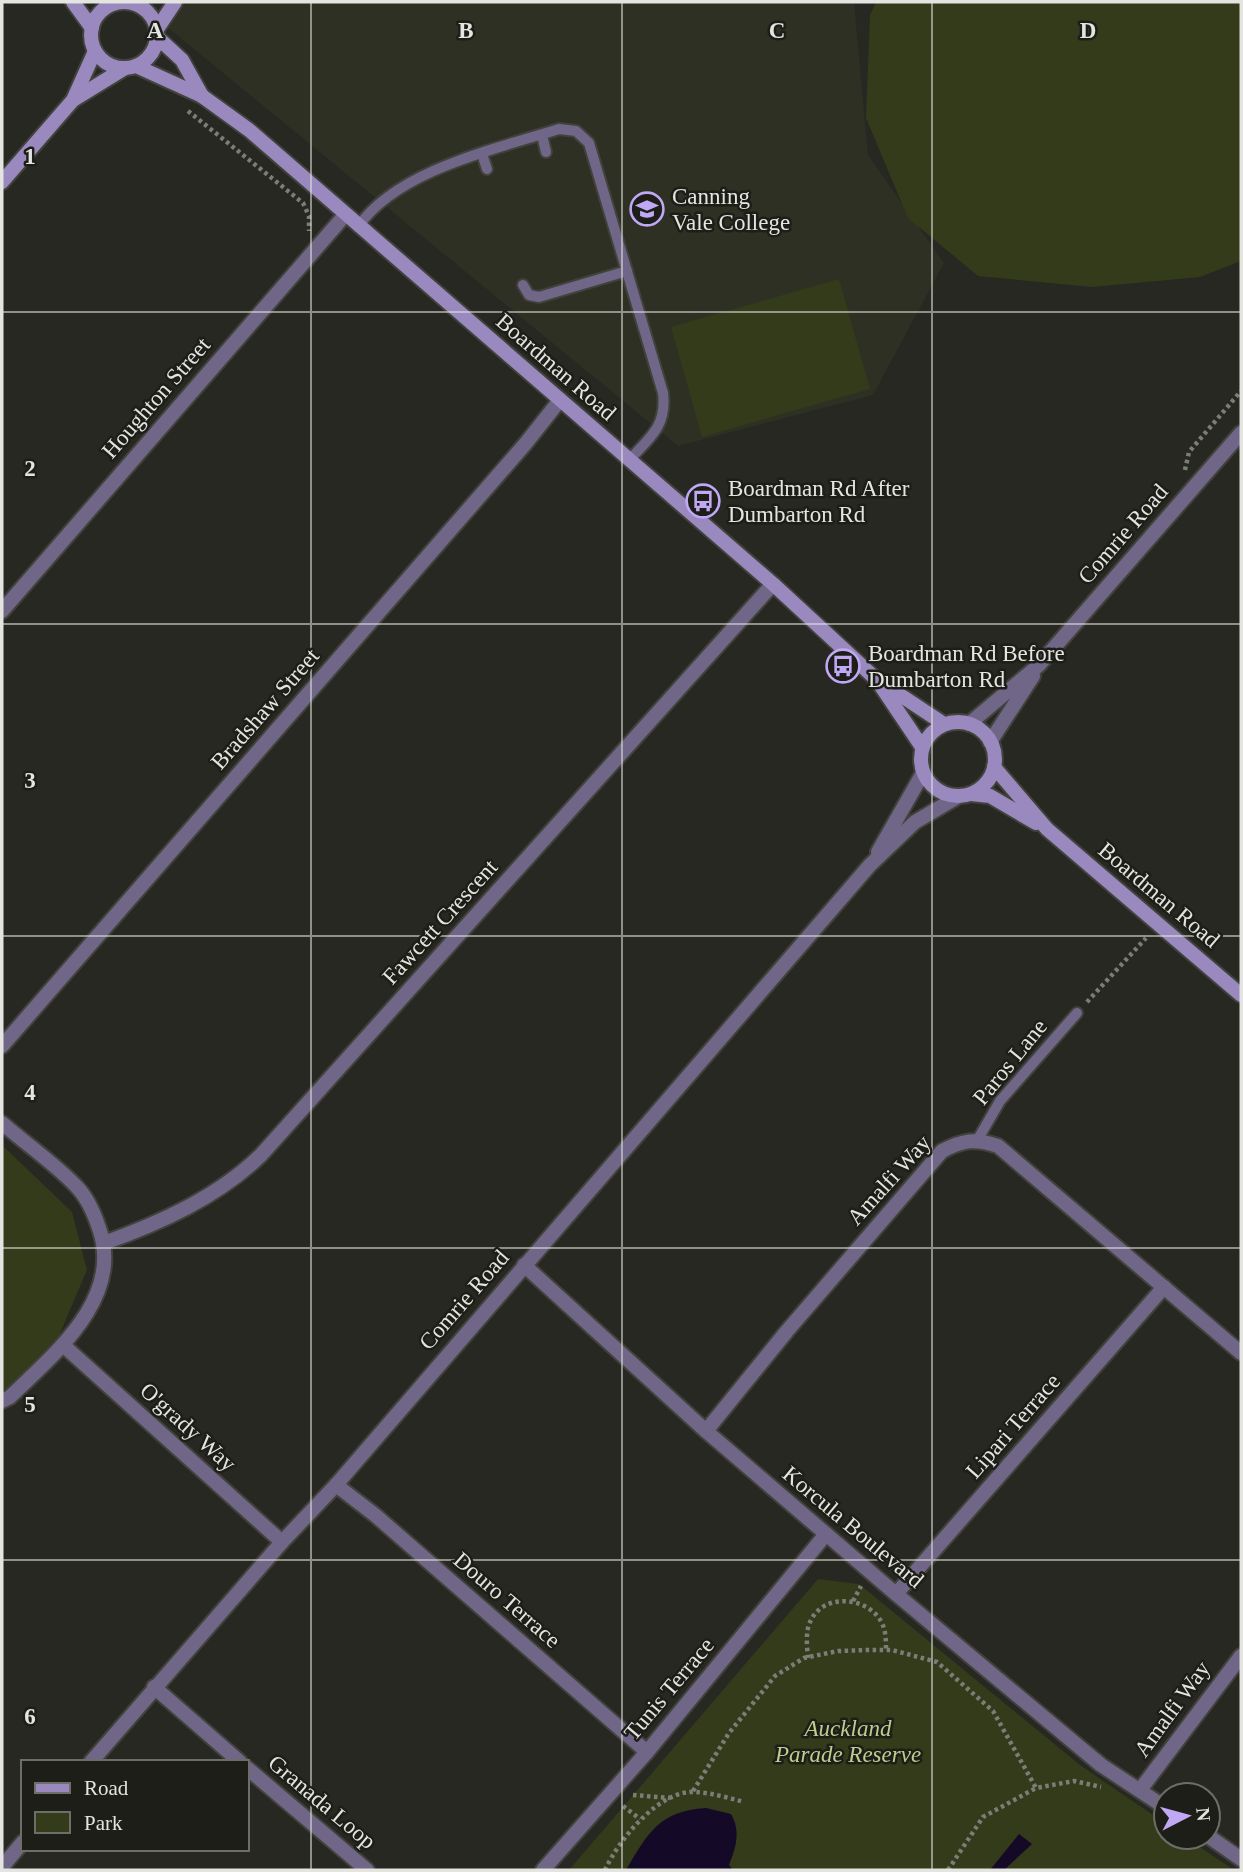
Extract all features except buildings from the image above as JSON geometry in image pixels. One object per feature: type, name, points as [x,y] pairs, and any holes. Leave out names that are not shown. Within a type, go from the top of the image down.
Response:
[{"type":"street","points":[[2,182],[73,100],[95,51],[92,28],[73,2]]},
{"type":"street","name":"Boardman Road","points":[[92,28],[104,9],[119,2],[146,10],[157,33],[182,60],[202,96]]},
{"type":"street","points":[[73,100],[151,54],[157,33],[175,2]]},
{"type":"street","name":"Boardman Road","points":[[95,51],[108,63],[131,67],[202,96],[249,130],[773,584],[876,679],[944,724]]},
{"type":"street","name":"Houghton Street","points":[[2,611],[345,215]]},
{"type":"street","name":"Bradshaw Street","points":[[2,1046],[526,443],[560,400]]},
{"type":"street","name":"Comrie Road","points":[[990,742],[1039,665],[1241,433]]},
{"type":"street","name":"Fawcett Crescent","points":[[104,1243],[172,1216],[249,1167],[773,584]]},
{"type":"street","name":"Comrie Road","points":[[969,724],[1039,665]]},
{"type":"street","name":"Boardman Road","points":[[876,679],[922,747]]},
{"type":"street","points":[[923,773],[922,747],[935,730],[944,724],[969,724],[990,742],[994,767],[989,779],[965,795]]},
{"type":"street","name":"Boardman Road","points":[[994,767],[1047,829],[1241,995]]},
{"type":"street","name":"Boardman Road","points":[[923,773],[937,790],[990,796],[1047,829]]},
{"type":"street","name":"Comrie Road","points":[[870,865],[923,773]]},
{"type":"street","name":"Comrie Road","points":[[93,1760],[282,1542],[336,1485],[870,865],[915,822],[965,795]]},
{"type":"street","points":[[2,1123],[77,1186],[93,1210],[104,1243],[106,1263],[94,1302],[63,1345],[10,1397],[2,1401]]},
{"type":"street","points":[[978,1139],[998,1146],[1241,1353]]},
{"type":"street","name":"Amalfi Way","points":[[706,1431],[787,1331],[942,1151],[959,1142],[978,1139]]},
{"type":"street","name":"Korcula Boulevard","points":[[524,1265],[706,1431],[896,1594],[1101,1765],[1152,1798]]},
{"type":"street","name":"Lipari Terrace","points":[[896,1594],[1164,1287]]},
{"type":"street","name":"O'grady Way","points":[[63,1345],[282,1542]]},
{"type":"street","name":"Douro Terrace","points":[[336,1485],[647,1752]]},
{"type":"street","name":"Tunis Terrace","points":[[543,1870],[647,1752],[827,1534]]},
{"type":"street","name":"Amalfi Way","points":[[1140,1790],[1241,1656]]},
{"type":"street","name":"Granada Loop","points":[[154,1687],[238,1760]]},
{"type":"street","name":"Granada Loop","points":[[248,1769],[367,1870]]},
{"type":"street","points":[[2,1867],[21,1844]]},
{"type":"street","points":[[1222,1846],[1241,1859]]},
{"type":"lane","points":[[359,227],[366,215],[427,172],[559,129],[576,131],[589,143],[663,393],[665,413],[658,428],[629,460]]},
{"type":"lane","points":[[541,135],[546,152]]},
{"type":"lane","points":[[482,154],[487,169]]},
{"type":"lane","points":[[582,271],[586,283]]},
{"type":"lane","points":[[523,285],[529,295],[539,297],[627,271]]},
{"type":"lane","name":"Paros Lane","points":[[978,1139],[1000,1101],[1077,1013]]},
{"type":"path","points":[[185,109],[303,204],[309,216],[305,240]]},
{"type":"path","points":[[1077,1013],[1146,938]]},
{"type":"path","points":[[853,1601],[861,1586]]},
{"type":"path","points":[[808,1658],[809,1622],[816,1612],[829,1604],[853,1601],[862,1603],[882,1622],[886,1650]]},
{"type":"path","points":[[693,1791],[729,1733],[775,1676],[808,1658],[838,1651],[886,1650],[937,1662],[993,1712],[1036,1788]]},
{"type":"path","points":[[948,1870],[983,1817],[1036,1788],[1074,1781],[1112,1788]]},
{"type":"path","points":[[605,1870],[614,1850],[640,1819],[674,1798],[693,1791],[744,1802]]},
{"type":"path","points":[[633,1796],[674,1798]]},
{"type":"path","points":[[623,1806],[640,1819]]},
{"type":"shaded area","name":"Canning Vale College","points":[[179,2],[854,2],[868,155],[944,263],[873,395],[678,446],[161,22]]},
{"type":"shaded area","points":[[706,1808],[731,1814],[734,1820],[736,1840],[729,1865],[733,1870],[626,1870],[641,1845],[666,1819],[690,1810]]},
{"type":"shaded area","points":[[1019,1834],[1032,1844],[1004,1870],[990,1870]]},
{"type":"green space","points":[[876,2],[1241,2],[1241,261],[1200,277],[1092,287],[978,276],[908,218],[866,118],[870,15]]},
{"type":"green space","points":[[839,279],[870,389],[702,437],[671,327]]},
{"type":"green space","points":[[2,1145],[72,1212],[87,1270],[50,1357],[2,1399]]},
{"type":"green space","name":"Auckland Parade Reserve","points":[[818,1579],[859,1584],[1080,1765],[1152,1814],[1152,1851],[1206,1851],[1234,1870],[569,1870]]},
{"type":"place","name":"Canning Vale College","points":[[647,209]]},
{"type":"place","name":"Boardman Rd After Dumbarton Rd","points":[[703,501]]},
{"type":"place","name":"Boardman Rd Before Dumbarton Rd","points":[[843,666]]}]
